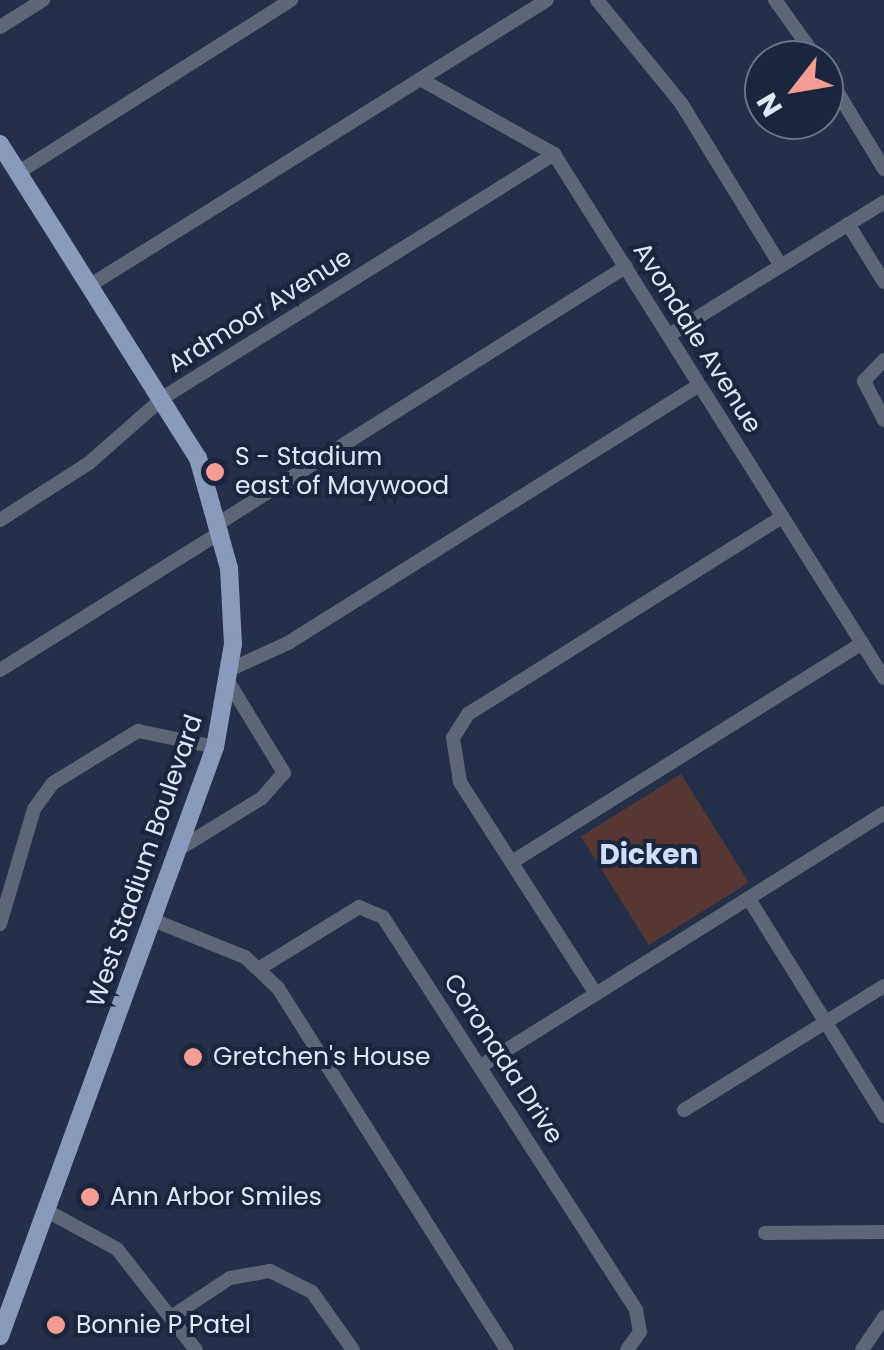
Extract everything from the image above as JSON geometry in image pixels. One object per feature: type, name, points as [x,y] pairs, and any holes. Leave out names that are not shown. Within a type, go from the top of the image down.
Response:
[{"type":"main road","name":"West Stadium Boulevard","points":[[0,144],[164,397],[220,528],[230,676],[214,747],[179,850],[0,1336]]},
{"type":"street","points":[[0,27],[44,0]]},
{"type":"street","points":[[18,172],[291,0]]},
{"type":"street","points":[[92,284],[546,0]]},
{"type":"street","points":[[596,0],[680,103],[780,266]]},
{"type":"street","points":[[774,0],[803,40]]},
{"type":"street","name":"Avondale Avenue","points":[[420,79],[554,154],[884,678]]},
{"type":"street","points":[[844,103],[884,169]]},
{"type":"street","name":"Ardmoor Avenue","points":[[0,520],[90,463],[164,397],[554,154]]},
{"type":"street","points":[[669,335],[884,202]]},
{"type":"street","points":[[848,224],[884,282]]},
{"type":"street","points":[[0,670],[626,266]]},
{"type":"street","points":[[884,360],[869,369],[866,391],[884,420]]},
{"type":"street","points":[[179,850],[262,798],[284,773],[230,676],[700,385]]},
{"type":"street","points":[[596,994],[460,782],[452,738],[468,714],[782,516]]},
{"type":"street","points":[[512,862],[862,643]]},
{"type":"street","points":[[0,924],[4,893],[34,810],[54,782],[138,732],[214,747]]},
{"type":"street","points":[[481,1066],[884,814]]},
{"type":"street","points":[[749,899],[884,1116]]},
{"type":"street","name":"Coronada Drive","points":[[260,968],[352,910],[376,911],[481,1066],[636,1310],[640,1332],[627,1350]]},
{"type":"street","points":[[153,920],[260,968],[507,1350]]},
{"type":"street","points":[[684,1110],[884,986]]},
{"type":"street","points":[[47,1211],[118,1249],[174,1314],[196,1350]]},
{"type":"street","points":[[765,1233],[884,1232]]},
{"type":"street","points":[[174,1314],[230,1278],[270,1271],[312,1292],[353,1350]]},
{"type":"street","points":[[862,1350],[884,1317]]},
{"type":"shaded area","points":[[681,774],[749,883],[649,945],[581,837]]},
{"type":"place","name":"S - Stadium east of Maywood","points":[[215,472]]},
{"type":"place","name":"Gretchen's House","points":[[193,1057]]},
{"type":"place","name":"Ann Arbor Smiles","points":[[90,1197]]},
{"type":"place","name":"Bonnie P Patel","points":[[56,1325]]},
{"type":"district","name":"Dicken","points":[[649,855]]}]
